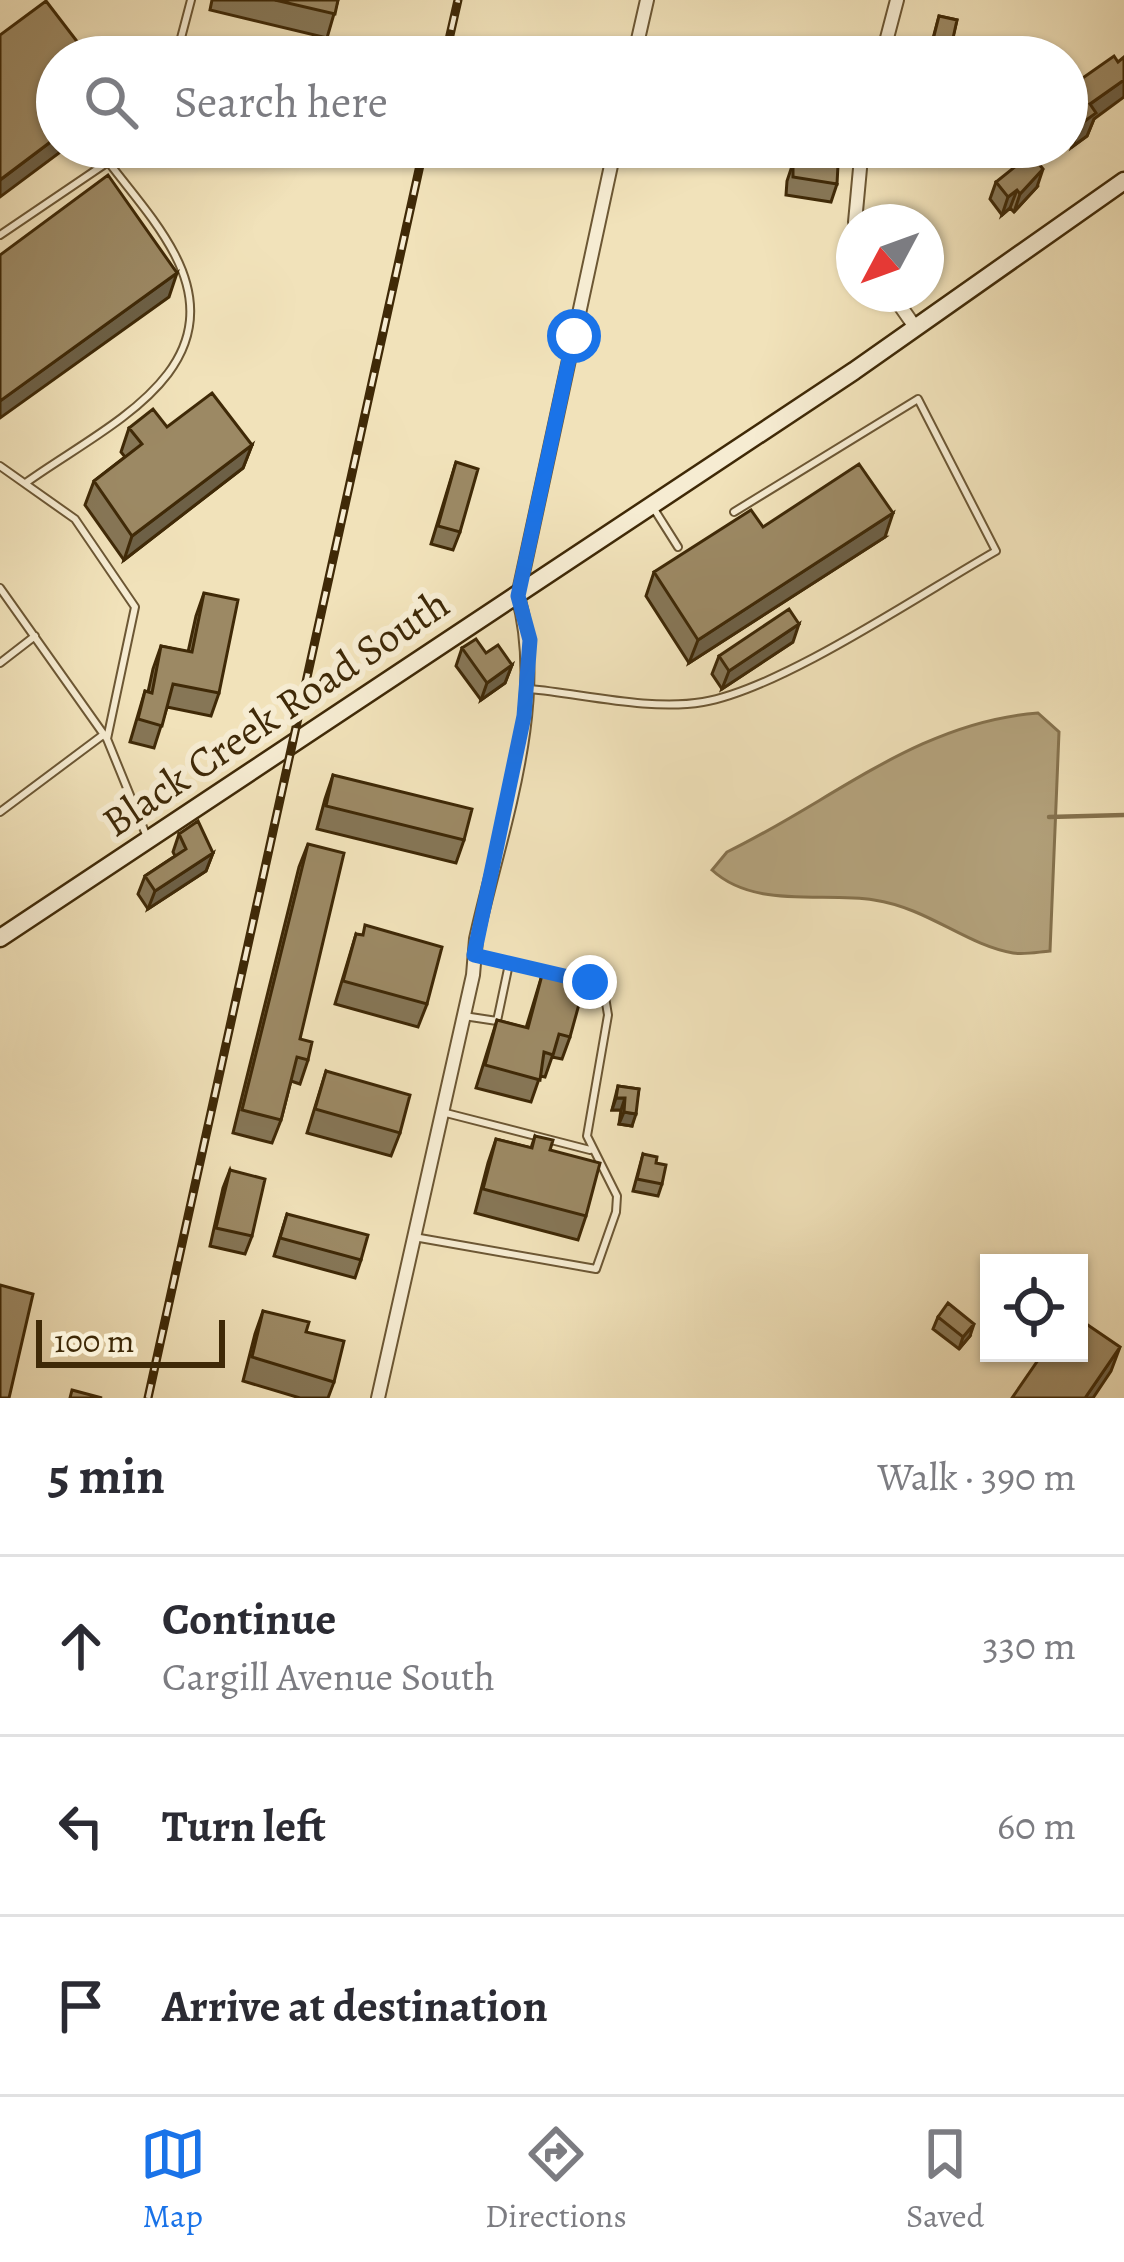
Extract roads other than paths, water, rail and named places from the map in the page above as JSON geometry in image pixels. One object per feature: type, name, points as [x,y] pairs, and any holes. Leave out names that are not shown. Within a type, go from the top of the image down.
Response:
[{"type":"street","points":[[639,36],[647,0]]},
{"type":"street","points":[[888,36],[897,0]]},
{"type":"street","points":[[378,1398],[464,1016],[526,688],[530,640],[518,596],[610,168]]},
{"type":"street","points":[[857,204],[860,168]]},
{"type":"street","name":"Black Creek Road South","points":[[0,938],[652,506],[1124,181]]},
{"type":"street","points":[[905,312],[915,327]]},
{"type":"lane","points":[[182,36],[191,0]]},
{"type":"lane","points":[[0,235],[104,168]]},
{"type":"lane","points":[[27,482],[164,384],[189,337],[190,310],[175,255],[113,168]]},
{"type":"lane","points":[[526,688],[701,703],[746,689],[804,660],[996,551],[918,399],[734,512]]},
{"type":"lane","points":[[0,466],[75,519],[135,607],[106,737],[0,812]]},
{"type":"lane","points":[[652,506],[678,547]]},
{"type":"lane","points":[[0,588],[106,737],[148,840]]},
{"type":"lane","points":[[0,663],[35,636]]},
{"type":"lane","points":[[414,1238],[596,1269],[614,1226],[617,1196],[587,1136],[608,1015],[605,997],[590,982],[474,955]]},
{"type":"lane","points":[[464,1016],[497,1021],[509,964]]},
{"type":"lane","points":[[442,1112],[590,1150]]},
{"type":"waterway","points":[[1049,817],[1124,815]]},
{"type":"railway","points":[[450,36],[458,0]]},
{"type":"railway","points":[[148,1398],[419,168]]}]
